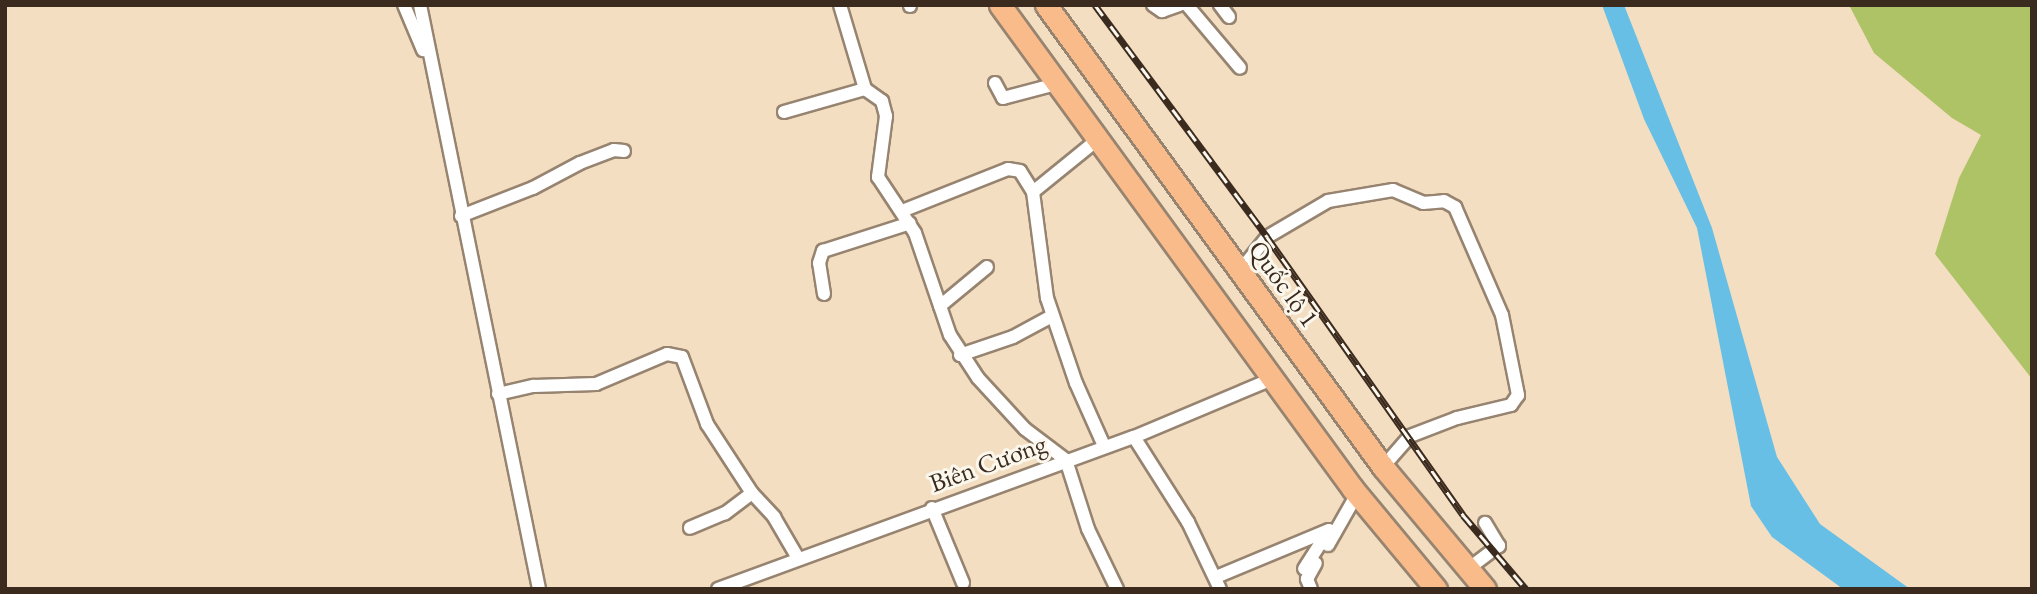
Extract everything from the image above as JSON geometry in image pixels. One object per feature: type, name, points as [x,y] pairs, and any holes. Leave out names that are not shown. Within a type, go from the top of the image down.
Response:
[{"type":"highway","points":[[1000,5],[1357,494],[1436,589]]},
{"type":"highway","name":"Quốc lộ 1","points":[[1046,5],[1383,467],[1485,589]]},
{"type":"street","points":[[404,5],[433,73]]},
{"type":"street","points":[[420,5],[539,589]]},
{"type":"street","points":[[840,5],[865,89]]},
{"type":"street","points":[[1153,5],[1162,12],[1179,5]]},
{"type":"street","points":[[1187,5],[1240,68]]},
{"type":"street","points":[[1220,5],[1229,17]]},
{"type":"street","points":[[996,83],[1003,98],[1056,84]]},
{"type":"street","points":[[784,112],[865,89],[878,95],[885,108],[878,177],[910,223],[960,355],[1026,429],[1066,460],[1088,529],[1117,589]]},
{"type":"street","points":[[1033,192],[1097,140]]},
{"type":"street","points":[[461,216],[533,188],[580,163],[614,149],[624,151]]},
{"type":"street","points":[[902,211],[1008,169],[1020,171],[1033,192],[1052,316],[1104,446]]},
{"type":"street","points":[[1239,272],[1267,237],[1328,201],[1393,190],[1415,201],[1444,201],[1455,207],[1502,315],[1518,395],[1511,405],[1457,418],[1410,436],[1383,467]]},
{"type":"street","points":[[824,294],[819,263],[823,251],[910,223]]},
{"type":"street","points":[[940,306],[987,267]]},
{"type":"street","points":[[960,355],[1013,337],[1052,316]]},
{"type":"street","points":[[498,394],[534,386],[596,384],[676,354],[687,367],[707,424],[752,493],[774,517],[798,558]]},
{"type":"street","name":"Biên Cương","points":[[718,589],[932,508],[1134,437],[1272,379]]},
{"type":"street","points":[[1134,437],[1188,522],[1218,583],[1329,530],[1304,569]]},
{"type":"street","points":[[690,528],[725,513],[752,493]]},
{"type":"street","points":[[1311,589],[1308,575],[1357,494]]},
{"type":"street","points":[[932,508],[963,583]]},
{"type":"street","points":[[1468,569],[1499,547],[1485,523]]},
{"type":"green space","points":[[1849,5],[2032,5],[2032,379],[1935,254],[1959,178],[1981,135],[1952,118],[1874,53]]},
{"type":"water","points":[[1602,5],[1624,5],[1712,228],[1777,457],[1820,524],[1910,589],[1843,589],[1772,537],[1751,506],[1697,228],[1644,119]]},
{"type":"railway","points":[[1095,5],[1267,237],[1463,515],[1526,589]]}]
